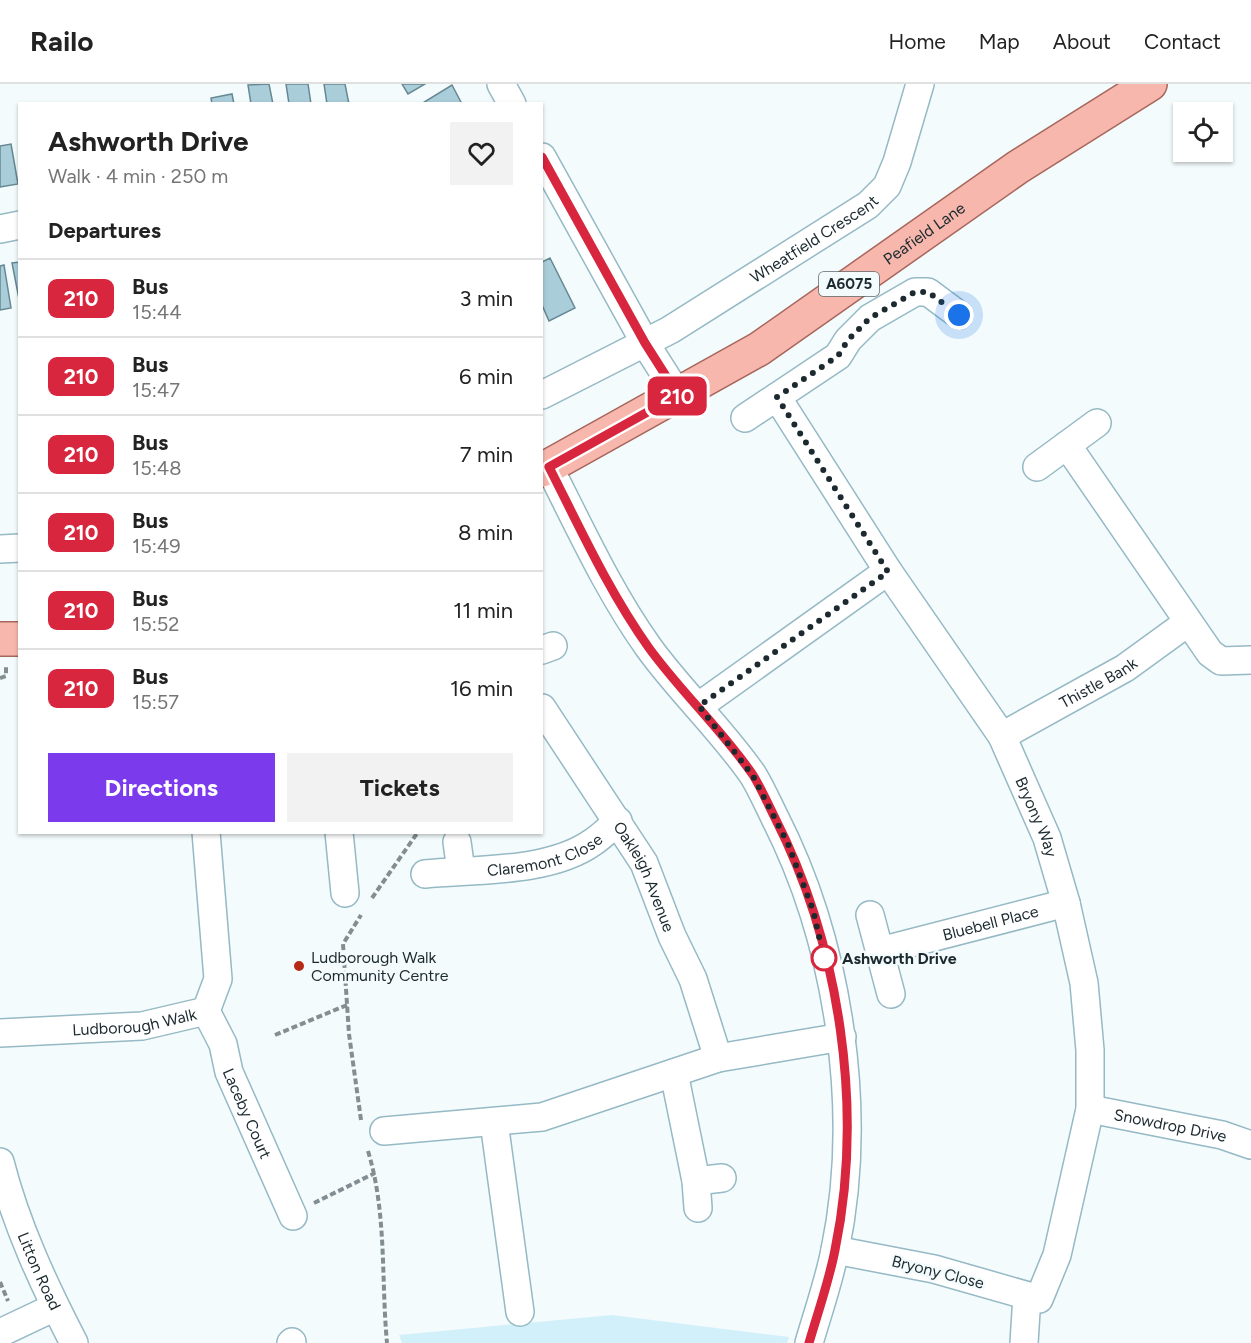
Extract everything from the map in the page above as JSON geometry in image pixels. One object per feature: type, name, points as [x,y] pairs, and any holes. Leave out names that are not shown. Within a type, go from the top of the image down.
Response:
[{"type":"main road","name":"Peafield Lane","points":[[545,469],[759,349],[1008,174],[1094,117],[1150,84]]},
{"type":"main road","points":[[0,639],[18,639]]},
{"type":"street","points":[[501,84],[511,102]]},
{"type":"street","name":"Wheatfield Crescent","points":[[543,394],[645,343],[868,205],[887,186],[897,162],[920,84]]},
{"type":"street","points":[[543,159],[645,343],[678,395]]},
{"type":"street","points":[[0,229],[18,225]]},
{"type":"street","points":[[745,418],[838,356],[848,340],[870,318],[915,292],[928,292],[959,315]]},
{"type":"street","name":"Bryony Way","points":[[777,397],[888,572],[1002,736],[1047,838],[1066,903],[1084,983],[1090,1050],[1090,1109],[1057,1255],[1033,1297],[1024,1343]]},
{"type":"street","points":[[1037,467],[1097,423]]},
{"type":"street","points":[[1067,445],[1187,623],[1210,653],[1221,661],[1251,660]]},
{"type":"street","points":[[545,469],[619,603],[651,651],[699,706],[753,776],[788,844],[813,910],[842,1037],[846,1139],[843,1196],[835,1250],[809,1343]]},
{"type":"street","points":[[0,549],[18,548]]},
{"type":"street","points":[[699,706],[888,572]]},
{"type":"street","name":"Thistle Bank","points":[[1002,736],[1125,668],[1187,623]]},
{"type":"street","name":"Oakleigh Avenue","points":[[543,709],[644,863],[672,936],[693,979],[718,1058]]},
{"type":"street","name":"Claremont Close","points":[[425,874],[530,865],[559,859],[592,843],[618,821]]},
{"type":"street","name":"Ludborough Walk","points":[[0,1033],[142,1026],[206,1011],[218,979],[206,834]]},
{"type":"street","points":[[340,834],[360,901]]},
{"type":"street","name":"Claremont Close","points":[[457,842],[461,871]]},
{"type":"street","name":"Bluebell Place","points":[[880,951],[1066,903]]},
{"type":"street","points":[[870,915],[891,994]]},
{"type":"street","name":"Laceby Court","points":[[206,1011],[223,1044],[229,1072],[302,1210]]},
{"type":"street","points":[[371,1132],[542,1117],[718,1058],[842,1037]]},
{"type":"street","points":[[674,1073],[709,1179],[698,1208]]},
{"type":"street","name":"Snowdrop Drive","points":[[1090,1109],[1222,1135],[1251,1145]]},
{"type":"street","points":[[494,1122],[520,1312]]},
{"type":"street","name":"Litton Road","points":[[0,1162],[11,1204],[55,1307],[74,1343]]},
{"type":"street","name":"Bryony Close","points":[[835,1250],[934,1269],[1033,1297]]},
{"type":"street","points":[[0,1333],[55,1307]]},
{"type":"path","points":[[387,1343],[385,1258],[371,1132],[347,1005],[344,944],[360,901],[416,834]]},
{"type":"path","points":[[275,1035],[347,1005]]},
{"type":"path","points":[[302,1210],[375,1173]]},
{"type":"shaded area","points":[[612,1315],[789,1337],[787,1343],[402,1343],[399,1335]]},
{"type":"building","points":[[269,84],[273,102],[251,102],[248,85]]},
{"type":"building","points":[[286,84],[308,84],[311,102],[289,102]]},
{"type":"building","points":[[324,84],[345,84],[349,102],[327,102]]},
{"type":"building","points":[[402,84],[425,84],[408,94]]},
{"type":"building","points":[[452,85],[461,102],[424,102]]},
{"type":"building","points":[[232,94],[234,102],[212,102],[211,98]]},
{"type":"building","points":[[11,144],[18,184],[0,187],[0,146]]},
{"type":"building","points":[[550,258],[575,308],[549,321],[543,307],[543,262]]},
{"type":"building","points":[[18,262],[18,294],[12,263]]},
{"type":"building","points":[[4,265],[11,308],[0,310],[0,266]]},
{"type":"bus line","name":"210","points":[[543,159],[645,343],[678,395],[549,467],[619,603],[651,651],[699,706],[753,776],[788,844],[813,910],[842,1037],[846,1082],[843,1196],[835,1250],[809,1343]]},
{"type":"place","name":"Ashworth Drive","points":[[824,958]]},
{"type":"place","name":"Ludborough Walk Community Centre","points":[[299,966]]},
{"type":"route","points":[[824,958],[813,910],[788,844],[753,776],[699,706],[888,572],[777,397],[838,356],[848,340],[870,318],[915,292],[928,292],[959,315]]}]
